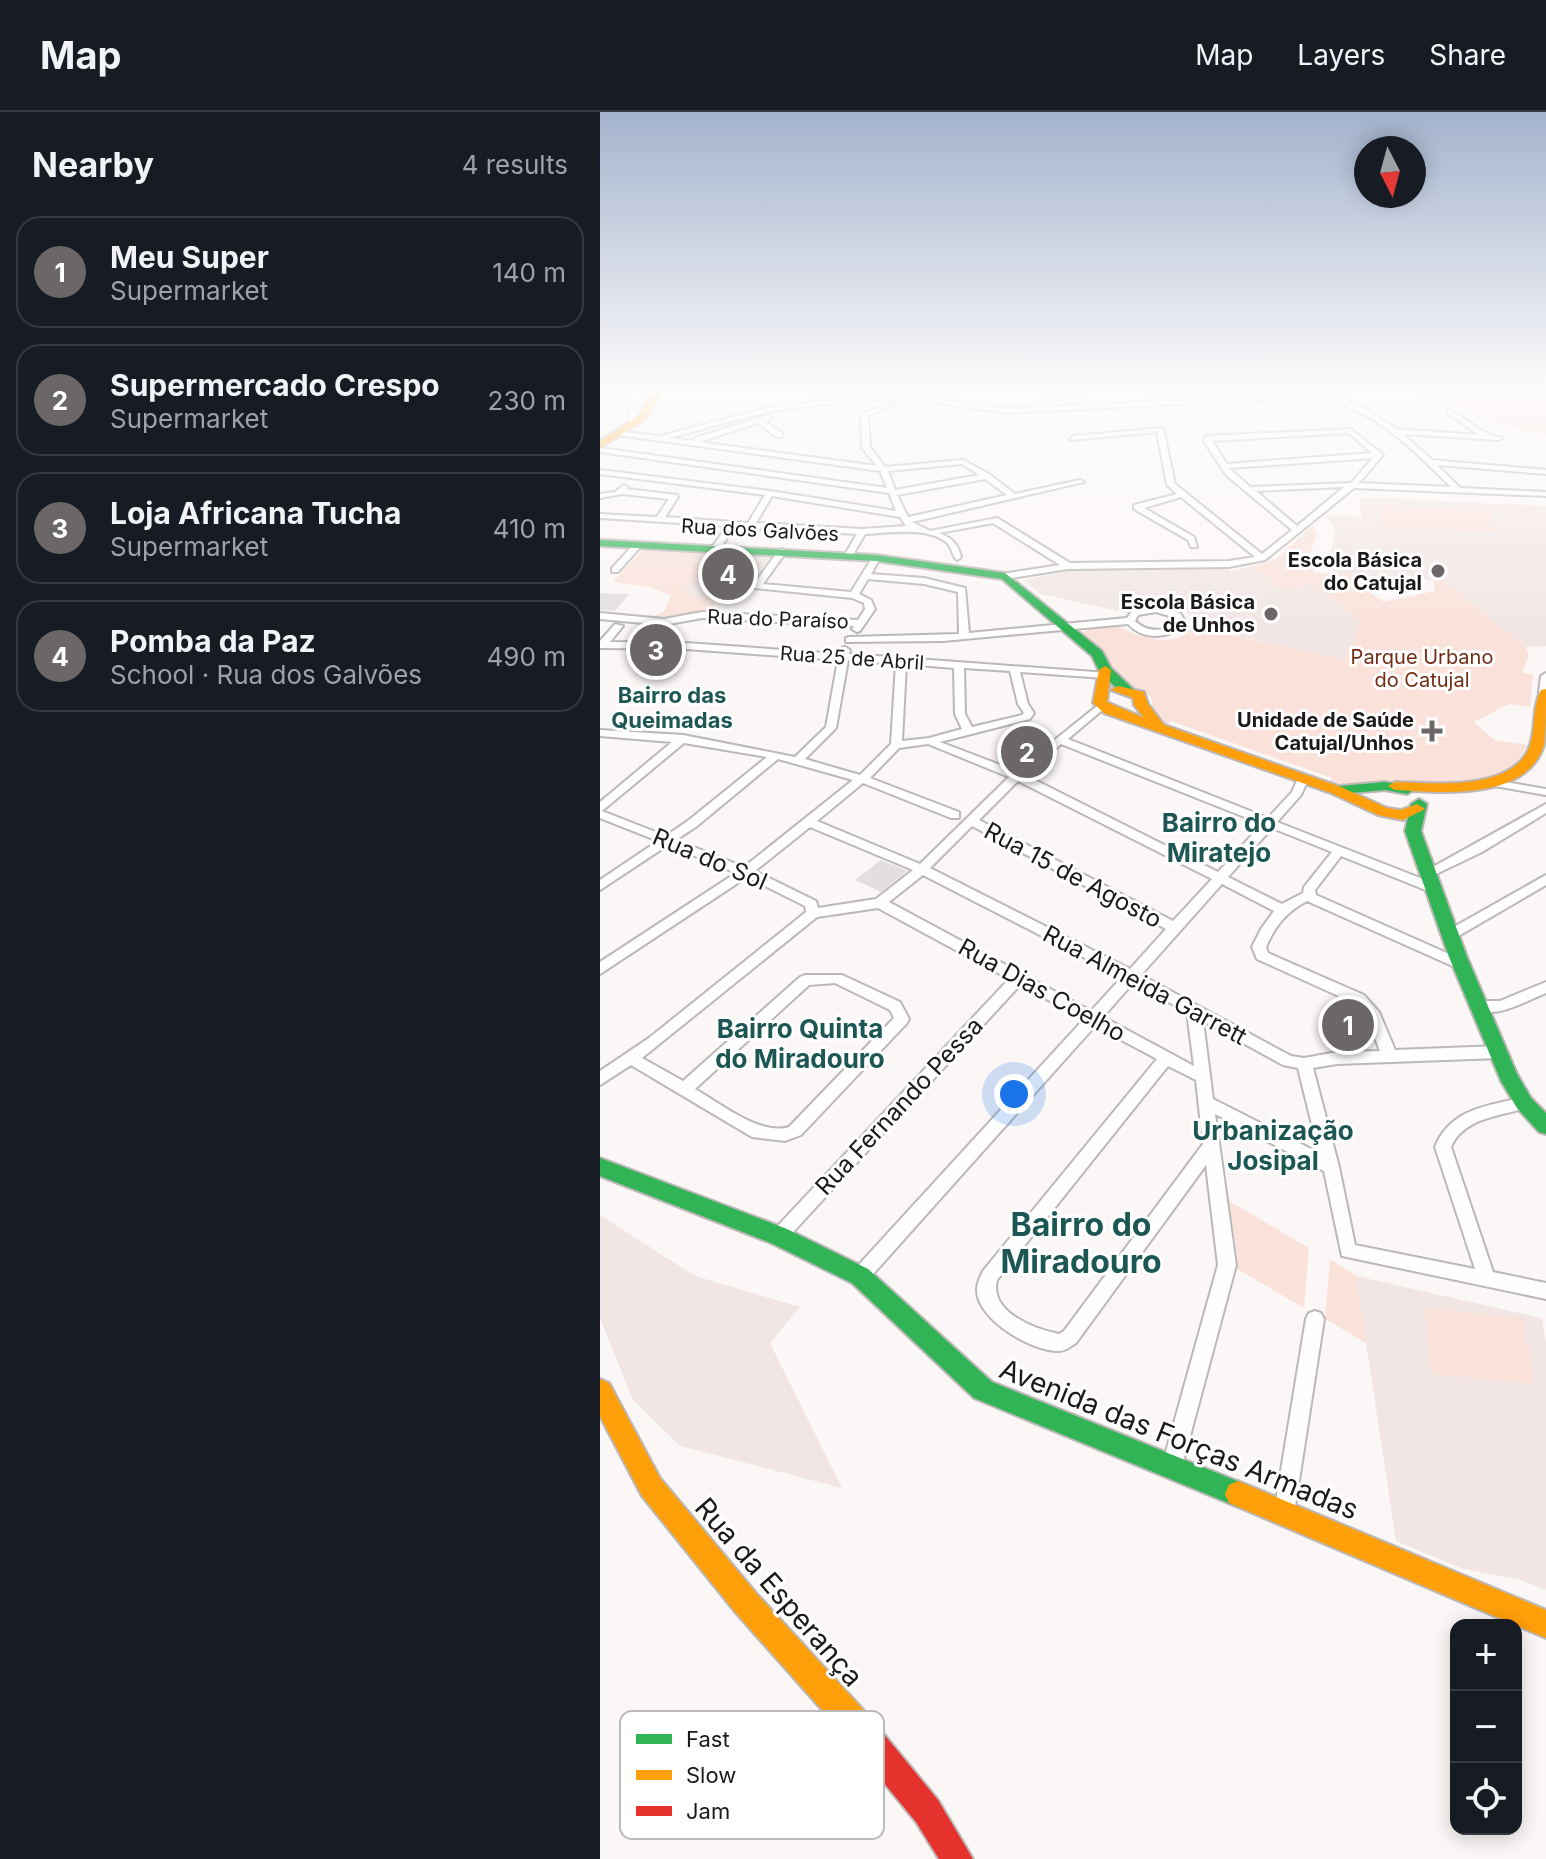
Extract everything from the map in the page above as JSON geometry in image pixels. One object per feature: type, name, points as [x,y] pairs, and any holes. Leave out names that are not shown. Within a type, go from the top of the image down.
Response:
[{"type":"street","points":[[600,472],[770,493],[904,517],[1080,482]]},
{"type":"street","points":[[759,472],[892,492],[986,476]]},
{"type":"street","points":[[885,472],[904,517],[913,528]]},
{"type":"street","points":[[979,472],[1013,496]]},
{"type":"street","points":[[1169,472],[1171,485],[1181,495],[1262,558]]},
{"type":"street","points":[[1228,472],[1297,530]]},
{"type":"street","points":[[1005,576],[1068,566],[1229,564],[1262,558],[1353,485],[1365,472]]},
{"type":"street","points":[[1439,472],[1458,490]]},
{"type":"street","points":[[600,496],[612,496],[636,476]]},
{"type":"street","points":[[1252,489],[1353,485],[1546,494]]},
{"type":"street","points":[[620,491],[674,497],[659,520]]},
{"type":"street","points":[[751,525],[770,493]]},
{"type":"street","points":[[1181,495],[1137,507],[1191,539],[1194,545]]},
{"type":"street","points":[[600,516],[862,532],[913,528],[933,532],[950,542],[956,563]]},
{"type":"street","points":[[933,532],[994,520],[1068,566]]},
{"type":"street","points":[[715,549],[733,524]]},
{"type":"street","points":[[794,527],[757,586],[854,595],[868,602],[870,609],[849,640],[843,658],[831,728],[796,762]]},
{"type":"street","points":[[848,556],[862,532]]},
{"type":"street","name":"Rua dos Galvões","points":[[600,543],[956,563],[1005,576]]},
{"type":"street","points":[[615,570],[638,545]]},
{"type":"street","points":[[854,595],[876,558]]},
{"type":"street","points":[[865,576],[924,581],[962,590],[964,636]]},
{"type":"street","points":[[1005,576],[1098,654],[1104,672],[1105,705]]},
{"type":"street","points":[[1156,609],[1172,612],[1181,623],[1174,630],[1151,633],[1136,629],[1130,621],[1135,613],[1156,609]]},
{"type":"street","name":"Rua do Paraíso","points":[[600,616],[640,621],[674,621],[702,615],[861,623]]},
{"type":"street","points":[[849,640],[964,636],[1130,621]]},
{"type":"street","points":[[600,632],[615,629],[601,645]]},
{"type":"street","name":"Rua 25 de Abril","points":[[601,645],[686,646],[959,666],[1104,672]]},
{"type":"street","points":[[896,745],[901,662]]},
{"type":"street","points":[[959,666],[960,714],[969,732]]},
{"type":"street","points":[[600,969],[746,872],[863,778],[896,745],[929,741],[1026,717],[1029,713],[1023,704],[1014,669]]},
{"type":"street","points":[[1104,672],[1128,691]]},
{"type":"street","points":[[1493,783],[1519,769],[1535,750],[1545,687]]},
{"type":"street","points":[[602,1074],[631,1058],[813,913],[880,903],[922,869],[1017,776],[1105,705],[1115,690],[1139,695],[1141,705],[1158,726]]},
{"type":"street","points":[[1105,705],[1133,711],[1141,705]]},
{"type":"street","points":[[1105,705],[1336,790],[1384,811],[1411,813],[1454,787]]},
{"type":"street","points":[[600,733],[683,738],[796,762],[863,778],[905,792],[955,815]]},
{"type":"street","points":[[600,811],[683,738]]},
{"type":"street","points":[[1060,740],[1339,851],[1431,880]]},
{"type":"street","points":[[929,741],[1017,776],[1281,909]]},
{"type":"street","points":[[600,886],[668,841],[774,757]]},
{"type":"street","points":[[860,1276],[1297,793],[1303,778]]},
{"type":"street","points":[[1336,790],[1493,783],[1546,792]]},
{"type":"street","points":[[1413,831],[1368,797],[1386,787],[1413,793],[1418,806],[1413,831],[1450,935],[1508,1076],[1524,1103],[1546,1126]]},
{"type":"street","points":[[1431,880],[1546,808]]},
{"type":"street","name":"Rua do Sol","points":[[600,811],[746,872],[811,904],[813,913]]},
{"type":"street","name":"Rua 15 de Agosto","points":[[971,821],[1175,928]]},
{"type":"street","name":"Rua Almeida Garrett","points":[[809,822],[922,869],[1132,976],[1288,1061],[1304,1064]]},
{"type":"street","points":[[1309,895],[1309,890],[1339,851]]},
{"type":"street","points":[[1450,935],[1546,879]]},
{"type":"street","points":[[1309,895],[1281,909],[1259,947],[1262,956],[1359,999],[1372,1012],[1389,1055]]},
{"type":"street","points":[[1309,895],[1315,901],[1462,965]]},
{"type":"street","name":"Rua Dias Coelho","points":[[880,903],[1204,1078]]},
{"type":"street","name":"Rua Fernando Pessa","points":[[779,1236],[1019,977]]},
{"type":"street","points":[[631,1058],[758,1133],[785,1135],[795,1131],[898,1026],[902,1019],[900,1012],[895,1006],[837,978],[805,980],[686,1088]]},
{"type":"street","points":[[1481,1006],[1501,1006],[1546,987]]},
{"type":"street","points":[[1172,1466],[1227,1265],[1194,1010]]},
{"type":"street","points":[[1499,1052],[1318,1059],[1304,1064],[1331,1167],[1348,1251],[1546,1291]]},
{"type":"street","points":[[1166,1058],[983,1288],[985,1297],[997,1314],[1040,1340],[1061,1343],[1084,1322],[1212,1144]]},
{"type":"street","points":[[1207,1103],[1331,1167]]},
{"type":"street","points":[[1487,1280],[1443,1147],[1445,1137],[1459,1123],[1524,1103]]},
{"type":"street","name":"Avenida das Forças Armadas","points":[[600,1167],[779,1236],[860,1276],[983,1390],[1546,1624]]},
{"type":"street","points":[[1284,1513],[1315,1319]]},
{"type":"street","name":"Rua da Esperança","points":[[600,1391],[651,1487],[746,1603],[845,1711]]},
{"type":"street","name":"Rua da Esperança","points":[[884,1758],[927,1811],[957,1859]]},
{"type":"shaded area","name":"Escola Básica do Catujal","points":[[1359,497],[1546,506],[1546,646],[1526,647],[1444,581],[1333,574],[1328,562],[1336,531],[1326,515],[1362,517]]},
{"type":"shaded area","points":[[714,553],[772,555],[736,604],[688,597],[684,592]]},
{"type":"shaded area","name":"Escola Básica de Unhos","points":[[1253,566],[1281,590],[1312,584],[1361,621],[1347,660],[1189,626],[1192,619],[1188,613],[1171,605],[1145,600],[1118,611],[1041,594],[1024,580],[1080,569],[1227,568],[1231,571]]},
{"type":"shaded area","points":[[600,1215],[695,1276],[800,1307],[770,1343],[842,1488],[680,1446],[633,1400],[600,1318]]},
{"type":"shaded area","points":[[1356,1276],[1542,1318],[1546,1344],[1546,1590],[1518,1579],[1463,1569],[1396,1541]]},
{"type":"green space","points":[[1378,505],[1490,511],[1497,533],[1380,527]]},
{"type":"green space","name":"Parque Urbano do Catujal","points":[[1313,525],[1317,534],[1310,554],[1314,573],[1360,575],[1362,587],[1384,602],[1435,591],[1433,579],[1444,581],[1526,647],[1529,655],[1522,672],[1533,675],[1530,707],[1509,704],[1474,722],[1494,740],[1527,745],[1517,761],[1484,778],[1463,781],[1384,781],[1353,788],[1328,783],[1332,778],[1171,721],[1166,725],[1150,711],[1153,703],[1150,696],[1121,681],[1098,647],[1084,636],[1083,632],[1090,627],[1115,624],[1143,637],[1165,640],[1185,634],[1192,627],[1347,660],[1361,621],[1312,584],[1281,590],[1253,566],[1276,559]]},
{"type":"green space","points":[[650,549],[714,553],[684,592],[692,593],[689,597],[710,598],[708,602],[716,602],[708,613],[676,618],[655,616],[665,610],[671,595],[648,587],[613,582],[638,554]]},
{"type":"green space","points":[[1229,1201],[1309,1248],[1304,1308],[1234,1267],[1238,1259]]},
{"type":"green space","points":[[1330,1259],[1356,1276],[1366,1343],[1325,1319]]},
{"type":"green space","points":[[1424,1308],[1522,1318],[1534,1384],[1432,1374]]},
{"type":"building","points":[[600,593],[629,594],[615,611],[600,610]]},
{"type":"building","points":[[881,860],[907,871],[881,892],[855,880]]},
{"type":"building","points":[[1358,1016],[1365,1041],[1340,1042],[1333,1017]]},
{"type":"traffic: fast","points":[[600,543],[876,558],[1005,576],[1098,654],[1105,670],[1128,691]]},
{"type":"traffic: fast","points":[[1340,790],[1385,786],[1407,790]]},
{"type":"traffic: fast","points":[[1419,804],[1413,831],[1458,957],[1508,1076],[1524,1103],[1546,1126]]},
{"type":"traffic: fast","points":[[600,1167],[779,1236],[860,1276],[983,1390],[1238,1494]]},
{"type":"traffic: slow","points":[[1105,670],[1100,703],[1109,710],[1336,790],[1383,812],[1403,815],[1417,809]]},
{"type":"traffic: slow","points":[[1118,690],[1139,695],[1141,705],[1158,726]]},
{"type":"traffic: slow","points":[[1395,786],[1474,785],[1512,774],[1526,763],[1536,748],[1546,693]]},
{"type":"traffic: slow","points":[[600,1391],[651,1487],[746,1603],[844,1711]]},
{"type":"traffic: slow","points":[[1238,1494],[1546,1624]]},
{"type":"traffic: jam","points":[[884,1759],[927,1811],[957,1859]]},
{"type":"place","name":"Escola Básica do Catujal","points":[[1438,571]]},
{"type":"place","name":"Pomba da Paz","points":[[728,574]]},
{"type":"place","name":"Escola Básica de Unhos","points":[[1271,614]]},
{"type":"place","name":"Loja Africana Tucha","points":[[656,650]]},
{"type":"place","name":"Unidade de Saúde Catujal/Unhos","points":[[1432,731]]},
{"type":"place","name":"Supermercado Crespo","points":[[1027,752]]},
{"type":"place","name":"Meu Super","points":[[1348,1025]]},
{"type":"district","name":"Bairro das Queimadas","points":[[672,708]]},
{"type":"district","name":"Bairro do Miratejo","points":[[1219,837]]},
{"type":"district","name":"Bairro Quinta do Miradouro","points":[[800,1043]]},
{"type":"district","name":"Urbanização Josipal","points":[[1273,1145]]},
{"type":"district","name":"Bairro do Miradouro","points":[[1081,1242]]}]
